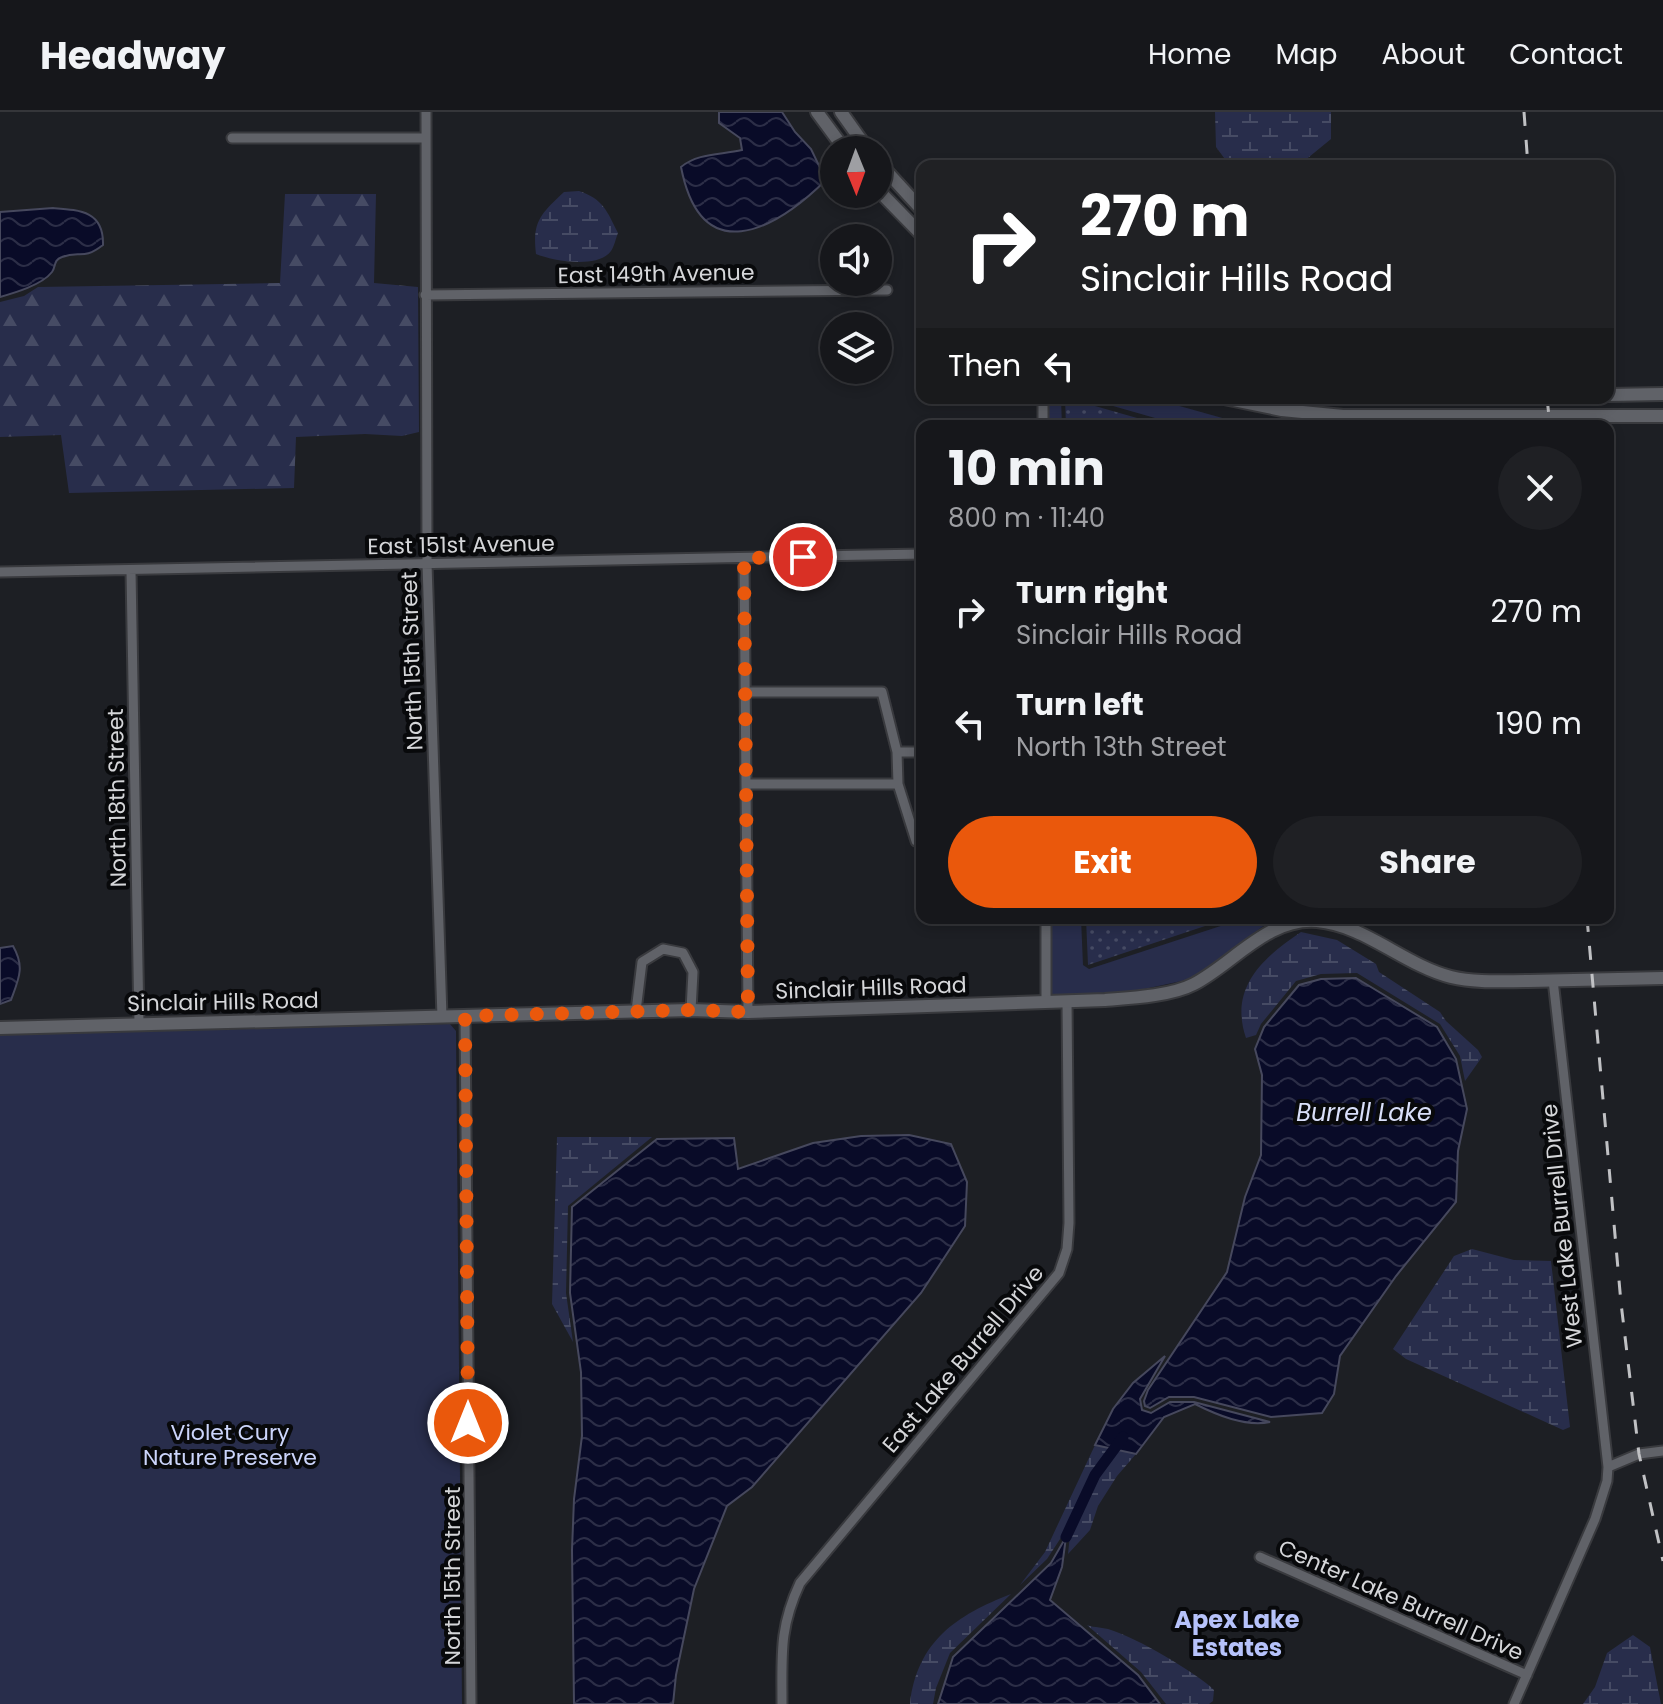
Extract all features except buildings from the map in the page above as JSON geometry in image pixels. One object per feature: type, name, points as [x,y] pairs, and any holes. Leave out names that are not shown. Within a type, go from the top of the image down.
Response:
[{"type":"street","name":"North 15th Street","points":[[426,112],[427,564],[442,1017]]},
{"type":"street","points":[[817,112],[835,136]]},
{"type":"street","points":[[841,112],[858,136]]},
{"type":"street","points":[[232,138],[426,138]]},
{"type":"street","points":[[892,177],[916,203]]},
{"type":"street","points":[[892,204],[916,229]]},
{"type":"street","name":"East 149th Avenue","points":[[425,295],[820,291]]},
{"type":"street","points":[[1614,395],[1663,394]]},
{"type":"street","points":[[1253,404],[1343,416],[1663,416]]},
{"type":"street","name":"East 151st Avenue","points":[[0,572],[916,554]]},
{"type":"street","points":[[744,558],[748,1012]]},
{"type":"street","name":"North 18th Street","points":[[131,571],[139,1024]]},
{"type":"street","points":[[746,692],[882,692],[897,752],[898,784],[916,841]]},
{"type":"street","points":[[897,752],[916,752]]},
{"type":"street","points":[[748,784],[898,784]]},
{"type":"street","points":[[1046,924],[1046,1002]]},
{"type":"street","name":"Sinclair Hills Road","points":[[0,1028],[636,1011],[748,1012],[1146,996],[1193,985],[1268,933],[1296,924]]},
{"type":"street","name":"Sinclair Hills Road","points":[[1329,924],[1431,971],[1472,981],[1663,978]]},
{"type":"street","points":[[636,1011],[642,962],[663,949],[683,953],[693,972],[691,1010]]},
{"type":"street","name":"West Lake Burrell Drive","points":[[1514,1704],[1595,1519],[1607,1481],[1608,1467],[1553,980]]},
{"type":"street","name":"East Lake Burrell Drive","points":[[782,1704],[782,1639],[787,1610],[800,1583],[1059,1273],[1067,1249],[1069,1223],[1067,1001]]},
{"type":"street","name":"North 15th Street","points":[[465,1016],[471,1704]]},
{"type":"street","points":[[1608,1467],[1639,1454],[1663,1451]]},
{"type":"street","name":"Center Lake Burrell Drive","points":[[1260,1557],[1527,1675]]},
{"type":"green space","points":[[1215,112],[1331,112],[1331,139],[1305,160],[1226,160],[1216,147]]},
{"type":"green space","points":[[579,191],[599,202],[611,218],[618,233],[611,251],[605,257],[586,262],[564,261],[536,254],[535,233],[544,213],[564,192]]},
{"type":"green space","points":[[285,194],[376,194],[374,283],[418,287],[419,432],[402,436],[296,437],[294,488],[69,493],[61,435],[0,437],[0,302],[24,296],[38,287],[280,283]]},
{"type":"green space","points":[[1048,404],[1061,404],[1062,420],[1049,420]]},
{"type":"green space","points":[[1065,404],[1088,404],[1144,420],[1066,420]]},
{"type":"green space","points":[[1106,404],[1172,404],[1230,420],[1162,420]]},
{"type":"green space","points":[[1051,924],[1081,924],[1083,965],[1089,969],[1227,924],[1266,924],[1191,979],[1135,991],[1051,996]]},
{"type":"green space","points":[[1086,924],[1211,924],[1088,965]]},
{"type":"green space","points":[[1301,932],[1337,940],[1376,964],[1379,972],[1440,1012],[1482,1057],[1465,1081],[1460,1056],[1440,1024],[1357,973],[1321,974],[1296,981],[1261,1024],[1256,1035],[1246,1038],[1242,1004],[1252,976],[1274,952]]},
{"type":"green space","name":"Violet Cury Nature Preserve","points":[[450,1024],[456,1031],[462,1704],[0,1704],[0,1035]]},
{"type":"green space","points":[[557,1137],[652,1137],[568,1206],[566,1293],[573,1342],[552,1304]]},
{"type":"green space","points":[[1472,1249],[1514,1260],[1551,1261],[1570,1427],[1563,1430],[1406,1359],[1393,1349],[1454,1256]]},
{"type":"green space","points":[[1095,1445],[1136,1454],[1098,1506],[1090,1530],[1068,1554],[1070,1535],[1064,1533],[1047,1559],[1020,1585],[1045,1552]]},
{"type":"green space","points":[[1011,1594],[950,1653],[933,1704],[910,1704],[921,1663],[943,1633],[973,1611]]},
{"type":"green space","points":[[1087,1625],[1122,1634],[1165,1656],[1214,1690],[1213,1701],[1209,1704],[1166,1704],[1141,1672]]},
{"type":"green space","points":[[1633,1635],[1650,1647],[1661,1704],[1583,1704],[1595,1687],[1607,1653]]},
{"type":"water","points":[[719,112],[782,112],[811,149],[820,168],[820,185],[784,214],[762,226],[741,231],[722,230],[705,219],[691,199],[681,167],[702,157],[742,150],[740,138],[719,123]]},
{"type":"water","points":[[53,208],[81,212],[95,219],[103,245],[90,253],[59,258],[52,272],[42,281],[0,297],[0,212]]},
{"type":"water","points":[[13,946],[19,960],[18,979],[11,1000],[0,1004],[0,948]]},
{"type":"water","name":"Burrell Lake","points":[[1356,978],[1437,1027],[1456,1059],[1467,1109],[1458,1151],[1456,1202],[1396,1276],[1340,1356],[1334,1394],[1322,1413],[1271,1417],[1194,1397],[1169,1397],[1150,1408],[1145,1406],[1148,1390],[1227,1272],[1245,1197],[1261,1155],[1262,1075],[1255,1049],[1264,1027],[1299,985],[1321,979]]},
{"type":"water","points":[[909,1135],[951,1144],[967,1182],[965,1226],[921,1293],[752,1487],[727,1506],[694,1589],[673,1704],[574,1704],[572,1550],[574,1499],[582,1436],[581,1372],[570,1293],[572,1207],[657,1139],[734,1138],[738,1169],[813,1143],[861,1136]]},
{"type":"water","points":[[1165,1356],[1140,1399],[1142,1410],[1151,1413],[1170,1402],[1194,1402],[1270,1422],[1241,1421],[1195,1404],[1164,1417],[1136,1454],[1095,1445],[1113,1409],[1133,1383]]},
{"type":"water","points":[[1066,1537],[1062,1567],[1050,1600],[1138,1675],[1160,1704],[938,1704],[953,1657],[1051,1563]]},
{"type":"waterway","points":[[1066,1537],[1095,1475],[1123,1437]]},
{"type":"railway","points":[[1524,112],[1528,160]]},
{"type":"railway","points":[[1548,404],[1549,420]]},
{"type":"railway","points":[[1588,924],[1621,1303],[1639,1454],[1663,1561]]},
{"type":"district","name":"Apex Lake Estates","points":[[1237,1633]]},
{"type":"route","points":[[468,1423],[465,1016],[691,1010],[748,1012],[744,558],[803,557]]}]
